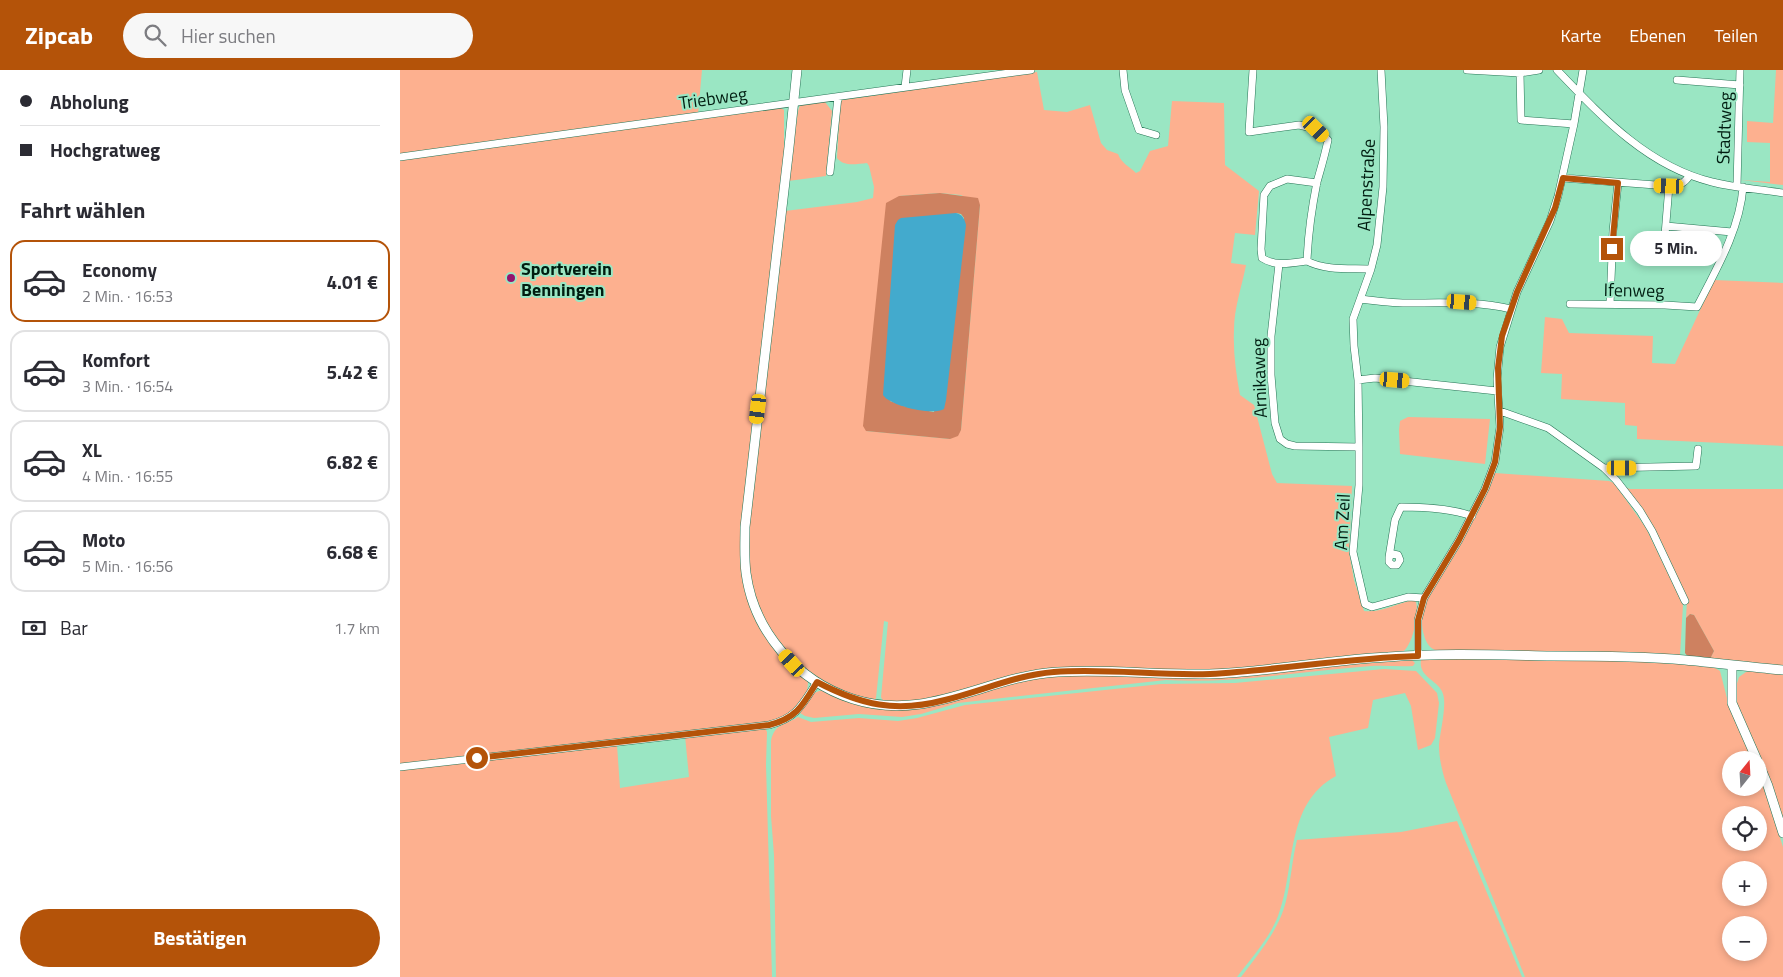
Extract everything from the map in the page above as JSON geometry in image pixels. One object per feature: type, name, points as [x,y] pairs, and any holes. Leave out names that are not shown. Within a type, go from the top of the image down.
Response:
[{"type":"street","points":[[796,70],[789,147],[745,527],[745,555],[746,576],[750,592],[765,628],[776,645],[792,663],[817,682],[850,698],[866,703],[910,706],[945,700],[1019,677],[1053,672],[1208,674],[1418,656],[1633,657],[1783,670]]},
{"type":"street","points":[[905,87],[907,70]]},
{"type":"street","name":"Triebweg","points":[[400,157],[1031,70]]},
{"type":"street","points":[[1124,70],[1125,90],[1139,130],[1156,135]]},
{"type":"street","points":[[1253,70],[1249,132],[1299,125],[1316,129],[1328,140],[1326,155],[1317,183],[1307,261]]},
{"type":"street","name":"Alpenstraße","points":[[1360,299],[1371,270],[1377,245],[1383,187],[1382,70]]},
{"type":"street","points":[[1467,70],[1520,73],[1539,70]]},
{"type":"street","points":[[1557,70],[1621,134],[1656,159],[1690,175],[1712,182],[1783,193]]},
{"type":"street","points":[[1418,656],[1418,620],[1424,598],[1455,549],[1485,489],[1495,462],[1500,436],[1498,357],[1511,309],[1524,274],[1550,220],[1563,178],[1583,70]]},
{"type":"street","name":"Stadtweg","points":[[1698,308],[1718,266],[1742,202],[1740,187],[1740,70]]},
{"type":"street","points":[[1520,73],[1521,120],[1574,124]]},
{"type":"street","points":[[1677,80],[1740,85]]},
{"type":"street","points":[[830,172],[838,97]]},
{"type":"street","points":[[1563,178],[1669,186],[1681,185],[1690,175]]},
{"type":"street","points":[[1317,183],[1288,179],[1270,186],[1264,195],[1260,249],[1262,258],[1268,262],[1279,264],[1307,261],[1317,266],[1371,270]]},
{"type":"street","points":[[1610,304],[1613,231],[1618,183]]},
{"type":"street","points":[[1664,246],[1669,186]]},
{"type":"street","points":[[1666,226],[1732,232]]},
{"type":"street","name":"Arnikaweg","points":[[1279,264],[1271,336],[1270,375],[1275,423],[1280,439],[1287,444],[1295,446],[1359,448]]},
{"type":"street","points":[[1360,299],[1404,303],[1462,302],[1511,309]]},
{"type":"street","name":"Am Zeil","points":[[1360,299],[1353,319],[1358,380],[1359,485],[1353,552],[1365,604],[1372,607],[1408,596],[1424,598]]},
{"type":"street","name":"Ifenweg","points":[[1570,304],[1698,308]]},
{"type":"street","points":[[1358,380],[1375,378],[1498,391]]},
{"type":"street","points":[[1500,411],[1548,428],[1604,468],[1616,480],[1640,511],[1662,550],[1685,601]]},
{"type":"street","points":[[1604,468],[1696,466],[1698,449]]},
{"type":"street","points":[[1389,557],[1394,520],[1401,507],[1426,507],[1462,512],[1472,516]]},
{"type":"street","points":[[1732,665],[1732,703],[1753,751]]},
{"type":"street","points":[[400,767],[769,725],[790,718],[797,712],[817,682]]},
{"type":"street","points":[[1768,790],[1783,833]]},
{"type":"shaded area","points":[[400,70],[702,70],[698,114],[781,108],[784,110],[784,157],[747,471],[748,597],[808,682],[807,692],[790,715],[768,722],[400,765]]},
{"type":"shaded area","points":[[1776,70],[1783,70],[1783,185],[1741,180],[1770,182],[1770,143],[1747,142],[1747,121],[1773,123]]},
{"type":"shaded area","points":[[1037,72],[1044,110],[1067,112],[1090,105],[1101,143],[1107,150],[1118,154],[1124,163],[1136,173],[1140,171],[1150,151],[1168,146],[1172,101],[1224,103],[1225,165],[1259,191],[1255,235],[1235,233],[1231,263],[1246,265],[1234,322],[1234,354],[1240,395],[1254,405],[1272,474],[1277,483],[1352,486],[1349,552],[1354,580],[1364,611],[1383,609],[1414,600],[1416,602],[1417,614],[1407,648],[1403,652],[1222,670],[1054,668],[1021,673],[917,702],[883,701],[881,697],[888,622],[884,621],[875,700],[852,694],[830,684],[810,672],[793,658],[765,621],[756,599],[749,560],[750,511],[785,211],[857,202],[873,198],[874,187],[867,163],[847,164],[837,158],[840,104],[842,100]],"holes":[[[940,193],[961,195],[980,205],[961,430],[950,439],[866,431],[899,196]]]},
{"type":"shaded area","points":[[825,102],[832,111],[826,176],[788,181],[800,105]]},
{"type":"shaded area","points":[[940,193],[978,198],[980,205],[961,430],[958,436],[950,439],[866,431],[863,426],[886,203],[899,196]],"holes":[[[956,213],[961,214],[964,218],[934,412],[907,407],[890,401]]]},
{"type":"shaded area","points":[[1714,280],[1783,283],[1783,446],[1637,439],[1637,426],[1625,425],[1625,403],[1561,399],[1562,374],[1541,373],[1545,317],[1562,319],[1569,333],[1653,336],[1652,363],[1675,364]]},
{"type":"shaded area","points":[[1408,417],[1490,419],[1485,464],[1400,454],[1400,421]]},
{"type":"shaded area","points":[[1495,473],[1609,481],[1614,483],[1646,528],[1683,605],[1680,655],[1438,651],[1431,647],[1425,638],[1422,623],[1423,611],[1427,600],[1458,549],[1483,502]]},
{"type":"shaded area","points":[[1625,487],[1630,489],[1783,489],[1783,667],[1710,659],[1714,651],[1694,615],[1690,614],[1686,618],[1687,599],[1665,550]]},
{"type":"shaded area","points":[[1690,614],[1694,615],[1714,651],[1710,659],[1688,657],[1685,653],[1686,618]]},
{"type":"shaded area","points":[[1424,658],[1626,661],[1712,666],[1720,671],[1730,710],[1749,751],[1722,751],[1722,796],[1766,796],[1783,847],[1783,977],[1525,977],[1446,783],[1439,745],[1444,712],[1443,694],[1441,689],[1426,675],[1421,666],[1421,660]]},
{"type":"shaded area","points":[[1412,660],[1415,663],[1413,666],[1371,666],[1217,680],[1166,680],[958,703],[921,714],[902,717],[859,714],[814,718],[800,713],[814,693],[822,690],[907,709],[919,708],[1014,682],[1062,675],[1177,677]]},
{"type":"shaded area","points":[[1384,669],[1416,671],[1437,693],[1439,703],[1435,738],[1431,745],[1418,750],[1411,706],[1405,693],[1373,700],[1368,728],[1329,737],[1336,776],[1319,788],[1308,803],[1294,839],[1284,898],[1278,916],[1265,940],[1237,977],[776,977],[774,855],[771,816],[771,741],[772,735],[777,728],[798,717],[811,722],[859,718],[898,721],[965,705],[1161,684],[1235,683]]},
{"type":"shaded area","points":[[1754,670],[1783,673],[1783,823],[1768,784],[1768,751],[1755,751],[1736,702],[1735,690],[1739,677],[1746,672]]},
{"type":"shaded area","points":[[765,728],[767,732],[766,765],[772,977],[400,977],[400,770],[617,745],[620,788],[689,777],[685,736]]},
{"type":"shaded area","points":[[1457,821],[1522,977],[1241,977],[1268,941],[1279,922],[1288,893],[1297,840],[1401,832]]},
{"type":"water","points":[[956,213],[963,217],[966,225],[946,400],[944,409],[939,411],[922,411],[894,403],[883,395],[895,225],[901,218]]},
{"type":"place","name":"Sportverein Benningen","points":[[511,278]]},
{"type":"route","points":[[477,758],[769,725],[790,718],[797,712],[817,682],[850,698],[866,703],[910,706],[945,700],[994,684],[1041,673],[1091,671],[1208,674],[1358,659],[1418,656],[1418,620],[1427,590],[1459,540],[1485,489],[1495,462],[1500,427],[1498,357],[1502,336],[1524,274],[1555,208],[1563,178],[1618,183],[1612,249]]}]
